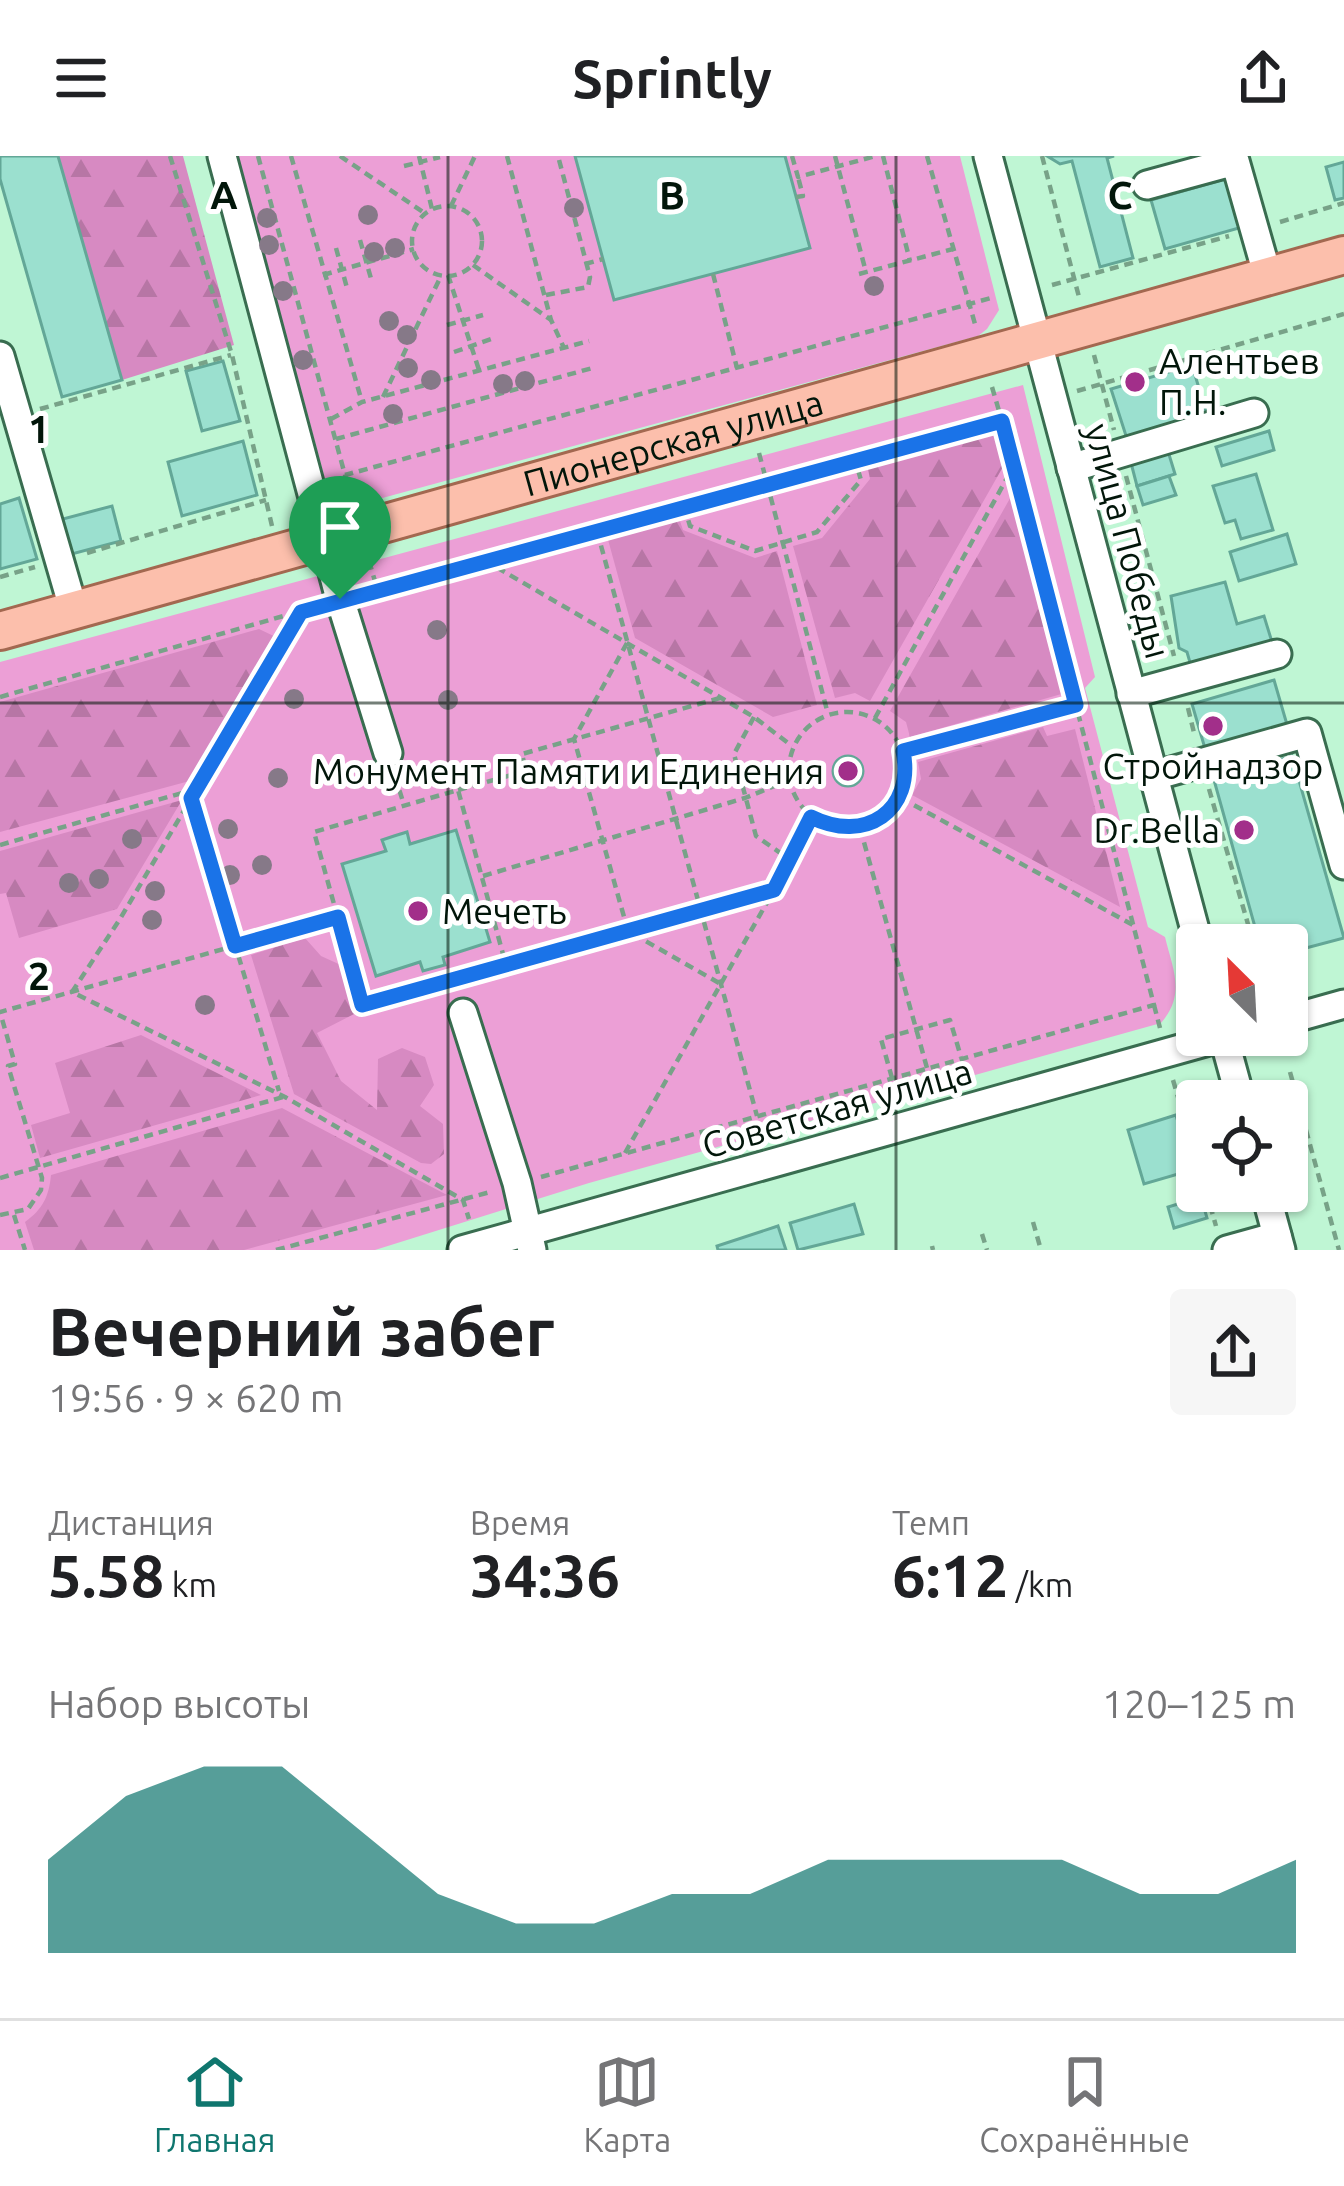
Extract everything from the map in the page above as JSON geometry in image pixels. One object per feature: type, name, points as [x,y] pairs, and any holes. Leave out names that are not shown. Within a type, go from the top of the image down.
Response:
[{"type":"main road","name":"Пионерская улица","points":[[0,631],[1344,255]]},
{"type":"street","points":[[222,156],[340,599],[388,753]]},
{"type":"street","name":"улица Победы","points":[[988,156],[1193,924]]},
{"type":"street","points":[[1147,185],[1234,161],[1268,277]]},
{"type":"street","points":[[0,356],[74,611]]},
{"type":"street","points":[[1071,468],[1254,413]]},
{"type":"street","points":[[1132,694],[1277,654]]},
{"type":"street","points":[[1154,776],[1307,733],[1344,865]]},
{"type":"street","points":[[1308,1013],[1344,1004]]},
{"type":"street","points":[[464,1013],[530,1241]]},
{"type":"street","name":"Советская улица","points":[[462,1250],[530,1241],[1176,1050]]},
{"type":"street","points":[[1222,1240],[1279,1243],[1271,1212]]},
{"type":"path","points":[[170,156],[232,355],[273,531]]},
{"type":"path","points":[[258,156],[345,475],[991,298]]},
{"type":"path","points":[[291,156],[362,402]]},
{"type":"path","points":[[340,156],[429,212]]},
{"type":"path","points":[[451,206],[475,156]]},
{"type":"path","points":[[506,156],[551,320],[564,348]]},
{"type":"path","points":[[546,296],[588,287],[590,277],[558,156]]},
{"type":"path","points":[[792,156],[803,196],[796,197]]},
{"type":"path","points":[[835,156],[863,273],[952,249]]},
{"type":"path","points":[[798,177],[880,156],[910,261]]},
{"type":"path","points":[[927,156],[970,304]]},
{"type":"path","points":[[1042,156],[1081,303]]},
{"type":"path","points":[[404,166],[440,157]]},
{"type":"path","points":[[420,159],[429,212]]},
{"type":"path","points":[[1052,285],[1344,202]]},
{"type":"path","points":[[382,397],[445,275],[473,265],[482,245],[478,223],[462,208],[451,206],[429,212],[414,230],[413,249],[421,264],[445,275],[479,370]]},
{"type":"path","points":[[360,240],[372,282]]},
{"type":"path","points":[[336,248],[347,288]]},
{"type":"path","points":[[323,274],[413,249]]},
{"type":"path","points":[[585,264],[603,259]]},
{"type":"path","points":[[473,265],[551,320]]},
{"type":"path","points":[[713,274],[737,368]]},
{"type":"path","points":[[1077,391],[1344,314]]},
{"type":"path","points":[[447,325],[483,315]]},
{"type":"path","points":[[454,352],[491,340]]},
{"type":"path","points":[[331,420],[362,402],[589,341]]},
{"type":"path","points":[[17,415],[232,355]]},
{"type":"path","points":[[1094,355],[1248,924]]},
{"type":"path","points":[[336,439],[596,367]]},
{"type":"path","points":[[0,697],[340,599],[1002,421],[1154,1005],[276,1250]]},
{"type":"path","points":[[684,506],[690,526],[755,550],[783,543],[817,532],[861,480],[855,460]]},
{"type":"path","points":[[875,718],[1013,467]]},
{"type":"path","points":[[767,484],[828,715]]},
{"type":"path","points":[[0,577],[266,500]]},
{"type":"path","points":[[596,530],[758,1116]]},
{"type":"path","points":[[484,560],[754,717],[793,747]]},
{"type":"path","points":[[72,992],[301,612]]},
{"type":"path","points":[[627,644],[574,739],[628,931],[721,984]]},
{"type":"path","points":[[722,698],[522,754],[526,771],[314,832],[362,1005],[774,890]]},
{"type":"path","points":[[903,751],[1076,705]]},
{"type":"path","points":[[858,712],[875,718],[897,737],[903,751],[906,766],[899,797],[889,811],[860,827],[842,828],[811,817],[789,780],[793,747],[813,721],[828,715],[858,712]]},
{"type":"path","points":[[754,717],[734,754],[745,798],[756,836],[791,860]]},
{"type":"path","points":[[483,876],[745,798],[789,780]]},
{"type":"path","points":[[0,845],[196,789]]},
{"type":"path","points":[[458,790],[506,964]]},
{"type":"path","points":[[899,797],[1133,925]]},
{"type":"path","points":[[191,798],[282,1096]]},
{"type":"path","points":[[625,1153],[811,817]]},
{"type":"path","points":[[860,827],[927,1068]]},
{"type":"path","points":[[0,1069],[15,1064],[0,1012],[338,917]]},
{"type":"path","points":[[454,979],[464,1013]]},
{"type":"path","points":[[72,992],[282,1096],[463,1200],[469,1219]]},
{"type":"path","points":[[892,1078],[881,1039],[950,1020],[962,1059]]},
{"type":"path","points":[[0,1215],[14,1215],[36,1200],[41,1190],[39,1167],[8,1066]]},
{"type":"path","points":[[1290,1072],[1339,1250]]},
{"type":"path","points":[[0,1178],[282,1096]]},
{"type":"path","points":[[14,1215],[25,1250]]},
{"type":"path","points":[[1034,1222],[1041,1250]]},
{"type":"path","points":[[982,1234],[986,1250]]},
{"type":"shaded area","points":[[238,156],[960,156],[999,310],[978,336],[353,506],[329,494]]},
{"type":"shaded area","points":[[1023,385],[1095,677],[1085,688],[1148,927],[1165,937],[1174,971],[1173,1002],[1161,1023],[589,1183],[375,1250],[0,1250],[0,662]]},
{"type":"green space","points":[[58,156],[183,156],[234,345],[122,380]]},
{"type":"green space","points":[[996,429],[1004,465],[870,701],[855,693],[835,698],[793,546],[822,538],[870,479],[867,464]]},
{"type":"green space","points":[[1013,493],[1065,693],[910,737],[906,722],[890,711]]},
{"type":"green space","points":[[679,518],[683,530],[755,558],[777,551],[817,705],[773,717],[635,638],[607,536]]},
{"type":"green space","points":[[259,629],[280,639],[197,779],[0,832],[0,702]]},
{"type":"green space","points":[[1043,727],[1047,736],[1075,729],[1120,907],[912,795],[921,779],[918,762]]},
{"type":"green space","points":[[182,800],[117,909],[19,938],[6,893],[0,894],[0,851]]},
{"type":"green space","points":[[305,938],[321,956],[343,966],[358,1012],[317,1033],[341,1081],[377,1110],[378,1059],[402,1048],[425,1057],[434,1085],[420,1106],[443,1124],[444,1154],[431,1164],[421,1163],[294,1094],[251,955]]},
{"type":"green space","points":[[141,1035],[261,1095],[40,1158],[31,1125],[70,1113],[55,1063]]},
{"type":"green space","points":[[282,1108],[447,1195],[244,1250],[34,1250],[25,1222],[44,1201],[51,1175]]},
{"type":"building","points":[[0,156],[58,156],[122,380],[62,397],[0,179]]},
{"type":"building","points":[[575,156],[785,156],[810,248],[614,300]]},
{"type":"building","points":[[1047,156],[1114,156],[1107,158],[1133,258],[1100,267],[1072,161],[1060,164]]},
{"type":"building","points":[[1344,162],[1344,198],[1335,200],[1326,167]]},
{"type":"building","points":[[1232,177],[1246,226],[1165,249],[1151,200]]},
{"type":"building","points":[[223,361],[240,421],[202,431],[186,371]]},
{"type":"building","points":[[1192,365],[1208,418],[1128,442],[1111,389]]},
{"type":"building","points":[[1269,431],[1274,450],[1222,466],[1216,447]]},
{"type":"building","points":[[243,441],[257,495],[182,516],[168,462]]},
{"type":"building","points":[[1167,448],[1175,474],[1137,486],[1130,459]]},
{"type":"building","points":[[1256,474],[1273,530],[1241,539],[1235,520],[1225,523],[1213,486]]},
{"type":"building","points":[[1169,476],[1176,495],[1143,505],[1137,486]]},
{"type":"building","points":[[19,498],[37,559],[0,569],[0,504]]},
{"type":"building","points":[[112,506],[121,541],[68,555],[59,520]]},
{"type":"building","points":[[1287,534],[1296,564],[1239,581],[1230,552]]},
{"type":"building","points":[[1225,582],[1237,624],[1264,616],[1272,642],[1191,666],[1187,652],[1179,648],[1171,596]]},
{"type":"building","points":[[1274,680],[1288,728],[1206,752],[1192,704]]},
{"type":"building","points":[[848,756],[859,760],[863,771],[859,782],[848,786],[837,782],[833,771],[837,760]]},
{"type":"building","points":[[1292,756],[1344,938],[1308,947],[1308,924],[1254,924],[1214,780]]},
{"type":"building","name":"Мечеть","points":[[456,830],[490,942],[443,957],[445,965],[423,971],[420,962],[376,976],[342,864],[386,851],[382,840],[407,832],[410,844]]},
{"type":"building","points":[[1176,1115],[1176,1175],[1144,1184],[1128,1130]]},
{"type":"building","points":[[854,1204],[863,1234],[798,1250],[790,1223]]},
{"type":"building","points":[[1176,1205],[1176,1212],[1205,1212],[1207,1218],[1174,1228],[1168,1207]]},
{"type":"building","points":[[778,1226],[786,1250],[718,1250],[717,1246]]},
{"type":"place","name":"Алентьев П.Н.","points":[[1135,382]]},
{"type":"place","name":"Стройнадзор","points":[[1213,726]]},
{"type":"place","name":"Монумент Памяти и Единения","points":[[848,771]]},
{"type":"place","name":"Dr.Bella","points":[[1244,830]]},
{"type":"place","name":"Мечеть","points":[[418,911]]},
{"type":"route","points":[[1002,421],[1076,705],[903,751],[905,782],[889,811],[860,827],[842,828],[811,817],[774,890],[362,1005],[338,917],[235,946],[191,798],[301,612],[340,599],[1002,421]]}]
